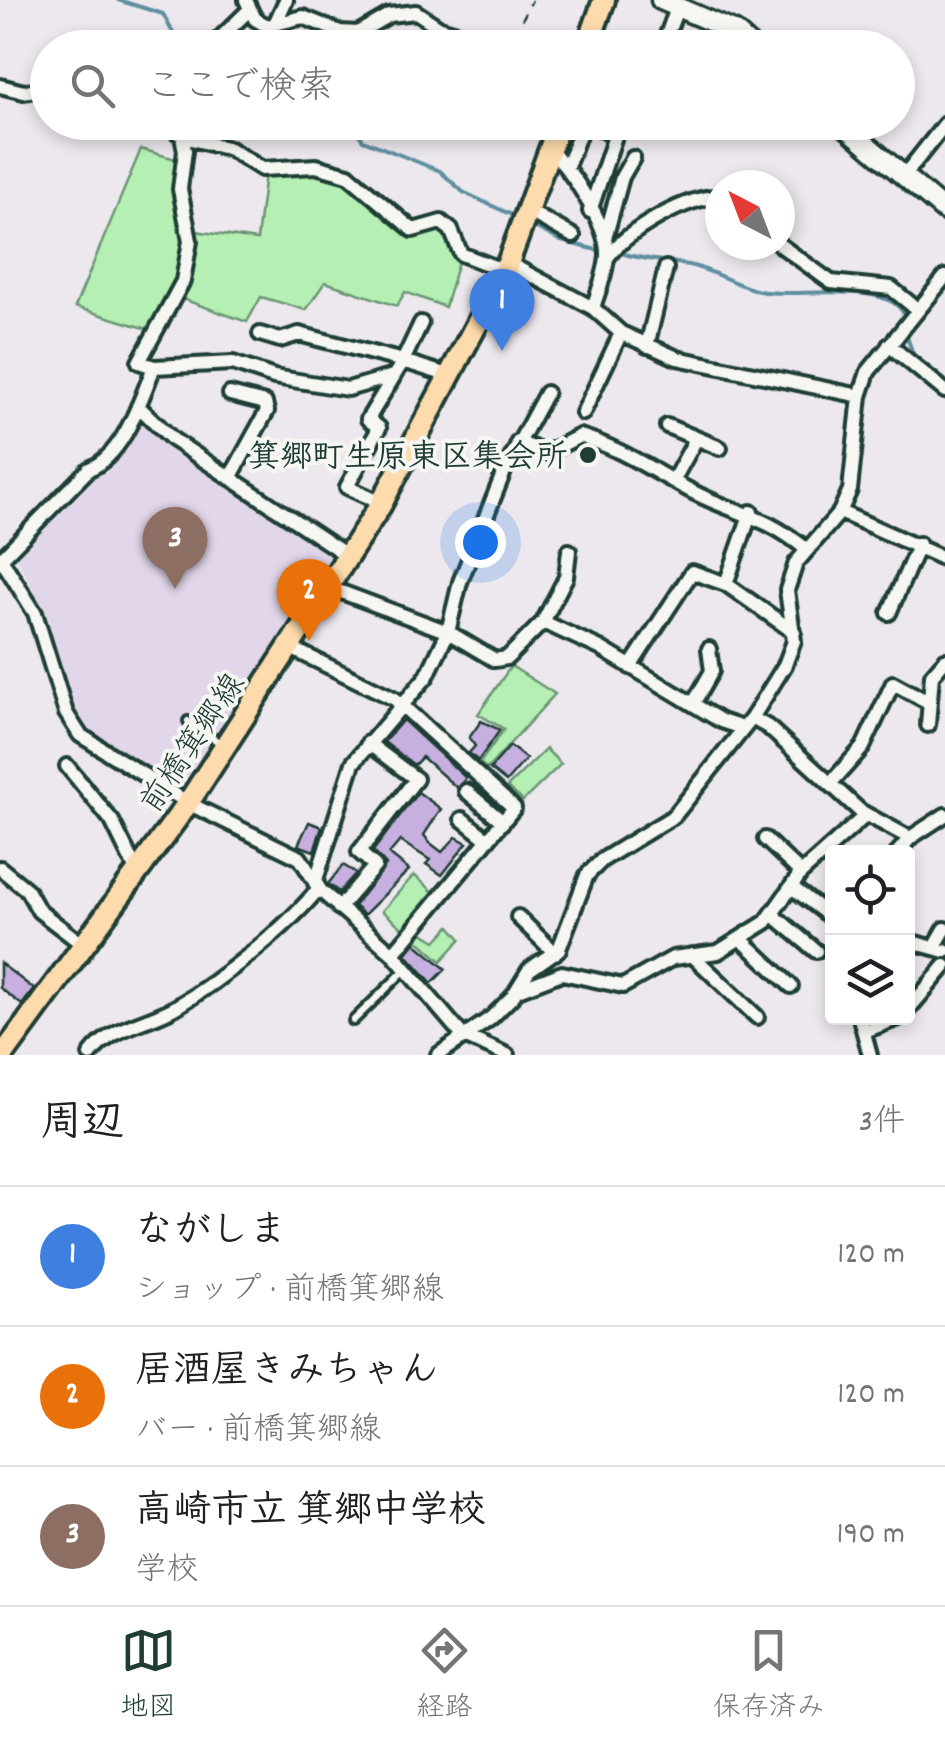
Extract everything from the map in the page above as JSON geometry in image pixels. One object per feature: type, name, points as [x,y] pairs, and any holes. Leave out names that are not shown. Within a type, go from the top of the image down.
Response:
[{"type":"main road","points":[[593,30],[604,0]]},
{"type":"main road","name":"前橋箕郷線","points":[[8,1047],[188,804],[382,503],[507,267],[549,140]]},
{"type":"street","points":[[274,26],[286,0]]},
{"type":"street","points":[[413,0],[420,14],[447,30]]},
{"type":"street","points":[[665,30],[669,3],[728,30]]},
{"type":"street","points":[[225,30],[247,4],[260,24],[274,26],[303,17],[341,30]]},
{"type":"street","points":[[362,30],[398,13],[420,14]]},
{"type":"street","points":[[719,30],[721,25]]},
{"type":"street","points":[[0,86],[30,91]]},
{"type":"street","points":[[903,177],[945,124]]},
{"type":"street","points":[[184,140],[180,189],[190,241],[179,291],[138,362],[154,367],[233,363],[274,377],[348,389],[394,376]]},
{"type":"street","points":[[205,140],[262,170],[316,166],[348,176],[406,227],[420,230],[440,222],[451,230],[461,254],[507,267],[593,308],[622,333],[647,346],[715,367],[860,396]]},
{"type":"street","points":[[555,140],[605,238],[608,257]]},
{"type":"street","points":[[568,164],[578,140]]},
{"type":"street","points":[[590,211],[614,140]]},
{"type":"street","points":[[861,140],[945,211]]},
{"type":"street","points":[[605,238],[622,177],[633,158]]},
{"type":"street","points":[[593,308],[614,246],[674,209],[705,196]]},
{"type":"street","points":[[526,217],[573,236]]},
{"type":"street","points":[[795,255],[831,282],[892,288],[918,310]]},
{"type":"street","points":[[647,346],[666,268]]},
{"type":"street","points":[[438,1055],[462,1034],[479,1028],[518,990],[529,970],[554,953],[567,936],[587,875],[602,860],[674,816],[747,723],[786,665],[794,632],[787,590],[806,549],[840,512],[853,472],[860,396],[868,372],[945,277]]},
{"type":"street","points":[[382,503],[347,487],[379,428],[368,419],[421,322]]},
{"type":"street","points":[[583,413],[622,333]]},
{"type":"street","points":[[260,334],[280,340],[299,334],[450,376]]},
{"type":"street","points":[[889,345],[945,391]]},
{"type":"street","points":[[154,367],[138,406],[104,462],[89,469],[0,558],[35,613],[75,730],[188,804],[300,858],[317,886],[407,968],[462,1034],[507,1055]]},
{"type":"street","points":[[90,1055],[110,1035],[196,994],[296,917],[317,886],[353,763],[427,676],[448,632],[460,582],[518,442],[546,393]]},
{"type":"street","points":[[230,394],[265,404],[267,410],[230,478]]},
{"type":"street","points":[[138,406],[172,439],[348,556]]},
{"type":"street","points":[[667,426],[720,448]]},
{"type":"street","points":[[518,442],[546,452],[580,436],[606,444],[673,481],[751,512],[806,549]]},
{"type":"street","points":[[673,481],[696,438]]},
{"type":"street","points":[[726,584],[751,512]]},
{"type":"street","points":[[840,512],[919,544],[945,559]]},
{"type":"street","points":[[889,613],[919,544]]},
{"type":"street","points":[[328,587],[448,632],[488,658],[501,660],[543,622],[566,578],[569,551]]},
{"type":"street","points":[[630,666],[692,572],[726,584],[794,632]]},
{"type":"street","points":[[543,622],[630,666],[692,704],[768,728],[866,814],[910,838]]},
{"type":"street","points":[[289,648],[400,704],[514,808],[392,954]]},
{"type":"street","points":[[692,704],[712,671],[709,649]]},
{"type":"street","points":[[928,725],[935,668],[945,660]]},
{"type":"street","points":[[830,784],[863,747],[893,683],[928,702]]},
{"type":"street","points":[[339,908],[375,866],[359,852],[416,779],[368,743]]},
{"type":"street","points":[[67,766],[112,821],[137,872]]},
{"type":"street","points":[[466,791],[502,822]]},
{"type":"street","points":[[518,990],[562,973],[623,986],[673,958],[718,952],[772,914],[802,874],[866,814]]},
{"type":"street","points":[[904,845],[945,815]]},
{"type":"street","points":[[462,819],[488,840]]},
{"type":"street","points":[[764,838],[802,874]]},
{"type":"street","points":[[0,868],[27,890],[39,911],[82,944]]},
{"type":"street","points":[[793,888],[825,913]]},
{"type":"street","points":[[772,914],[816,951]]},
{"type":"street","points":[[518,917],[554,953]]},
{"type":"street","points":[[915,943],[940,950],[945,929]]},
{"type":"street","points":[[741,938],[791,986]]},
{"type":"street","points":[[692,955],[757,1017]]},
{"type":"street","points":[[915,1002],[945,966]]},
{"type":"street","points":[[862,1025],[870,1055]]},
{"type":"lane","points":[[188,721],[226,747]]},
{"type":"lane","points":[[353,1021],[407,968]]},
{"type":"path","points":[[517,30],[532,0]]},
{"type":"shaded area","points":[[142,418],[339,554],[179,794],[79,725],[49,637],[47,616],[13,550],[94,471],[106,474]]},
{"type":"green space","points":[[141,149],[179,160],[183,210],[183,248],[174,285],[151,330],[75,307]]},
{"type":"green space","points":[[315,169],[346,179],[405,231],[423,235],[443,228],[459,258],[445,307],[405,292],[397,306],[325,282],[306,310],[261,297],[247,322],[182,299],[195,231],[257,240],[265,173]]},
{"type":"green space","points":[[511,666],[555,694],[487,769],[480,763],[504,729],[478,714]]},
{"type":"green space","points":[[546,749],[561,764],[523,801],[507,787]]},
{"type":"green space","points":[[414,875],[437,895],[406,931],[382,911]]},
{"type":"green space","points":[[450,926],[461,939],[441,961],[413,936],[418,930],[436,941]]},
{"type":"building","points":[[403,720],[466,778],[457,788],[422,757],[414,765],[384,742]]},
{"type":"building","points":[[481,721],[500,730],[478,761],[469,753],[475,746],[469,738]]},
{"type":"building","points":[[510,746],[526,759],[506,782],[490,769]]},
{"type":"building","points":[[418,792],[441,809],[424,835],[429,842],[442,852],[456,837],[467,843],[442,875],[426,864],[430,860],[400,841],[389,854],[409,870],[364,915],[354,906],[386,865],[373,851]]},
{"type":"building","points":[[309,822],[322,827],[314,851],[298,845]]},
{"type":"building","points":[[343,865],[356,873],[339,892],[328,884]]},
{"type":"building","points":[[415,943],[446,969],[432,983],[406,954]]},
{"type":"building","points":[[0,963],[34,989],[22,1005],[0,988]]},
{"type":"waterway","points":[[118,0],[163,14],[171,30]]},
{"type":"waterway","points":[[363,140],[440,171],[463,192],[516,217]]},
{"type":"waterway","points":[[529,224],[561,241],[601,251]]},
{"type":"waterway","points":[[618,252],[693,266],[759,291],[880,297],[896,304],[905,316]]},
{"type":"waterway","points":[[907,337],[913,354],[945,380]]},
{"type":"place","name":"ながしま","points":[[502,351]]},
{"type":"place","name":"箕郷町生原東区集会所","points":[[588,455]]},
{"type":"place","name":"高崎市立 箕郷中学校","points":[[175,589]]},
{"type":"place","name":"居酒屋きみちゃん","points":[[309,641]]}]
